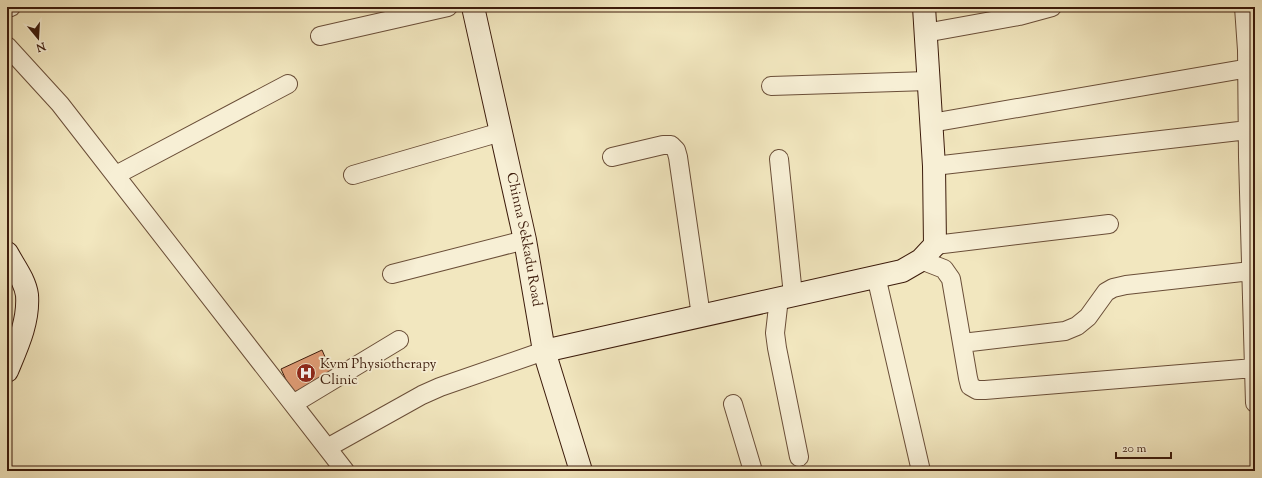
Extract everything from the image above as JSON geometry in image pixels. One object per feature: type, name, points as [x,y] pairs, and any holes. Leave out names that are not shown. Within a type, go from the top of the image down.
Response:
[{"type":"street","points":[[7,8],[11,7]]},
{"type":"street","points":[[320,36],[448,7]]},
{"type":"street","name":"Chinna Sekkadu Road","points":[[473,7],[525,240],[544,351],[581,471]]},
{"type":"street","points":[[924,7],[934,166],[928,253]]},
{"type":"street","points":[[925,33],[1019,16],[1052,7]]},
{"type":"street","points":[[1244,7],[1247,50],[1251,67],[1248,130],[1252,156],[1251,270],[1255,403]]},
{"type":"street","points":[[7,46],[60,104],[345,471]]},
{"type":"street","points":[[931,123],[1251,67]]},
{"type":"street","points":[[771,86],[928,81]]},
{"type":"street","points":[[116,175],[288,84]]},
{"type":"street","points":[[934,166],[1248,130]]},
{"type":"street","points":[[353,175],[501,132]]},
{"type":"street","points":[[612,157],[663,145],[671,145],[676,150],[702,316]]},
{"type":"street","points":[[779,159],[786,297],[776,333],[777,348],[800,457]]},
{"type":"street","points":[[327,448],[422,395],[440,387],[544,351],[902,271],[928,253],[1109,224]]},
{"type":"street","points":[[392,274],[525,240]]},
{"type":"street","points":[[7,253],[21,278],[27,294],[24,326],[14,337],[7,371]]},
{"type":"street","points":[[928,253],[944,268],[951,279],[970,386],[977,390],[1254,368]]},
{"type":"street","points":[[962,343],[1065,331],[1077,326],[1088,317],[1106,292],[1113,288],[1126,285],[1251,270]]},
{"type":"street","points":[[876,276],[921,471]]},
{"type":"street","points":[[293,404],[399,340]]},
{"type":"street","points":[[733,404],[753,471]]},
{"type":"building","points":[[322,350],[333,375],[292,393],[281,369]]},
{"type":"place","name":"Kvm Physiotherapy Clinic","points":[[306,373]]}]
